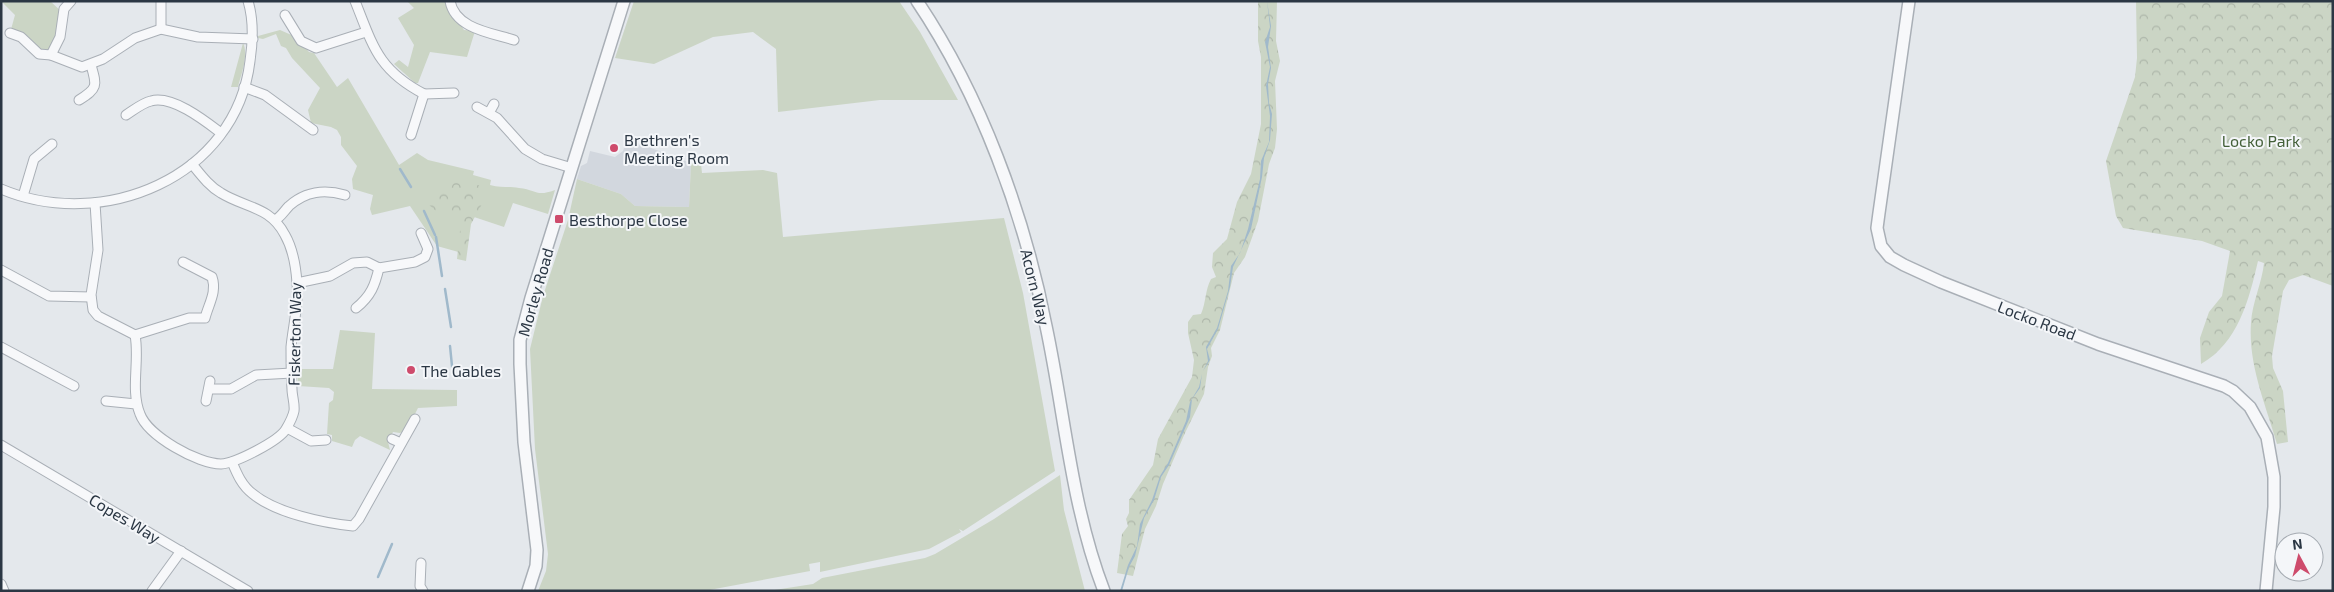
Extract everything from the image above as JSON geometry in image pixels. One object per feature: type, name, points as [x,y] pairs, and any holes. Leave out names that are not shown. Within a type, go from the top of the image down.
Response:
[{"type":"street","points":[[51,55],[60,37],[64,9],[71,1]]},
{"type":"street","points":[[161,1],[161,30]]},
{"type":"street","points":[[1,188],[23,196],[65,203],[95,203],[126,198],[147,190],[171,178],[192,164],[221,133],[230,119],[244,87],[253,39],[248,1]]},
{"type":"street","points":[[356,1],[366,32],[384,63],[404,83],[424,94],[454,92]]},
{"type":"street","points":[[450,1],[451,7],[467,26],[514,40]]},
{"type":"street","name":"Morley Road","points":[[528,591],[536,566],[537,550],[523,423],[520,340],[529,304],[624,1]]},
{"type":"street","name":"Acorn Way","points":[[917,1],[954,64],[977,112],[1000,166],[1022,229],[1047,327],[1080,519],[1090,556],[1104,591]]},
{"type":"street","name":"Locko Road","points":[[1909,1],[1877,228],[1881,246],[1890,257],[1942,282],[2098,344],[2224,386],[2250,406],[2264,429],[2273,466],[2274,506],[2266,591]]},
{"type":"street","points":[[285,15],[301,41],[316,48],[366,32]]},
{"type":"street","points":[[10,32],[21,38],[40,54],[51,55],[82,67],[92,65],[135,38],[161,30],[198,37],[253,39]]},
{"type":"street","points":[[79,100],[93,91],[96,83],[92,65]]},
{"type":"street","points":[[244,87],[265,95],[313,130]]},
{"type":"street","points":[[411,135],[424,94]]},
{"type":"street","points":[[126,115],[152,100],[166,100],[201,118],[221,133]]},
{"type":"street","points":[[489,113],[494,104]]},
{"type":"street","points":[[477,107],[497,118],[525,149],[542,159],[572,168]]},
{"type":"street","points":[[23,196],[34,159],[52,144]]},
{"type":"street","name":"Fiskerton Way","points":[[192,164],[208,184],[222,194],[255,207],[275,220],[286,236],[297,282],[291,348],[294,412],[287,428]]},
{"type":"street","points":[[275,220],[302,196],[315,192],[331,191],[345,195]]},
{"type":"street","points":[[95,203],[98,251],[91,296],[93,310],[98,316],[135,335],[189,318],[205,318],[214,295],[215,284],[212,277],[183,262]]},
{"type":"street","points":[[297,282],[330,276],[353,263],[367,262],[379,268],[415,262],[424,257],[428,249],[422,233]]},
{"type":"street","points":[[356,308],[367,299],[374,288],[379,268]]},
{"type":"street","points":[[1,270],[49,296],[91,296]]},
{"type":"street","points":[[135,335],[136,404],[141,417],[150,428],[172,444],[211,463],[232,462],[274,441],[287,428],[311,441],[326,440]]},
{"type":"street","points":[[1,346],[74,386]]},
{"type":"street","points":[[206,401],[210,385],[230,389],[256,375],[292,373]]},
{"type":"street","points":[[106,401],[136,404]]},
{"type":"street","points":[[232,462],[240,480],[253,495],[286,511],[313,520],[353,526],[359,519],[414,419]]},
{"type":"street","points":[[392,439],[402,443]]},
{"type":"street","name":"Copes Way","points":[[1,445],[248,591]]},
{"type":"street","points":[[152,591],[181,551]]},
{"type":"street","points":[[421,563],[420,586],[422,591]]},
{"type":"street","points":[[1,584],[4,591]]},
{"type":"shaded area","points":[[627,139],[691,163],[689,207],[635,206],[621,194],[577,179],[581,166],[587,163],[590,151],[615,157],[623,151]]},
{"type":"green space","points":[[1,1],[50,1],[63,13],[51,55],[39,54],[10,33],[15,15]]},
{"type":"green space","points":[[407,1],[447,1],[449,8],[464,30],[475,31],[467,57],[430,52],[418,83],[415,83],[394,64],[399,60],[408,67],[414,45],[398,18],[414,8]]},
{"type":"green space","points":[[634,1],[899,1],[920,32],[958,100],[880,100],[778,112],[776,49],[753,32],[713,37],[654,64],[615,58]]},
{"type":"green space","points":[[1258,1],[1277,1],[1276,41],[1280,61],[1275,81],[1277,129],[1275,148],[1269,164],[1258,221],[1245,257],[1234,273],[1220,330],[1211,348],[1212,356],[1208,367],[1204,394],[1185,433],[1145,529],[1133,576],[1117,573],[1122,534],[1128,526],[1126,519],[1129,513],[1129,500],[1153,465],[1158,439],[1192,377],[1194,360],[1188,333],[1188,322],[1193,315],[1201,314],[1209,283],[1211,279],[1216,277],[1212,267],[1213,253],[1227,239],[1237,202],[1251,174],[1261,124],[1261,57],[1258,41]]},
{"type":"green space","name":"Locko Park","points":[[2136,1],[2333,1],[2333,286],[2303,275],[2289,280],[2283,291],[2272,356],[2273,368],[2283,391],[2288,442],[2277,444],[2259,385],[2252,354],[2251,323],[2264,263],[2258,261],[2251,291],[2233,332],[2214,355],[2201,364],[2200,338],[2209,312],[2222,296],[2230,251],[2202,241],[2123,228],[2116,216],[2106,161],[2135,77],[2137,58]]},
{"type":"green space","points":[[280,30],[296,37],[309,52],[314,53],[337,87],[348,78],[399,165],[417,153],[428,160],[474,171],[473,175],[491,180],[490,185],[519,188],[540,193],[555,190],[548,214],[513,203],[504,227],[468,215],[462,253],[437,246],[410,206],[372,215],[370,209],[373,195],[353,189],[352,179],[357,166],[341,145],[341,137],[337,130],[311,123],[308,110],[320,88],[292,58],[286,48],[281,46],[276,34],[263,39],[258,38],[258,36]]},
{"type":"green space","points":[[243,43],[245,59],[238,87],[231,87]]},
{"type":"green space","points":[[691,163],[701,164],[702,173],[763,170],[777,173],[783,237],[1004,218],[1023,293],[1055,471],[963,531],[959,529],[961,532],[929,549],[820,572],[820,562],[809,564],[810,571],[704,591],[538,591],[546,571],[548,554],[535,449],[530,349],[543,296],[568,220],[577,179],[621,194],[635,206],[689,207]]},
{"type":"green space","points":[[453,179],[482,186],[482,204],[471,224],[466,261],[457,259],[461,221],[438,213],[428,204],[432,190]]},
{"type":"green space","points":[[340,330],[375,333],[372,389],[457,390],[457,406],[418,408],[414,416],[411,416],[405,430],[400,433],[393,432],[388,442],[390,450],[360,436],[355,440],[352,447],[332,441],[332,435],[327,434],[329,403],[333,400],[334,392],[329,388],[298,386],[297,369],[333,369]]},
{"type":"green space","points":[[1060,475],[1064,510],[1085,591],[768,591],[813,584],[822,578],[925,558],[994,519]]},
{"type":"water","points":[[1267,1],[1271,26],[1268,47],[1271,68],[1268,84],[1269,103],[1272,114],[1270,140],[1264,158],[1251,229],[1241,250],[1260,179],[1261,161],[1269,142],[1270,116],[1266,86],[1270,67],[1265,42],[1270,27]]},
{"type":"water","points":[[1239,255],[1233,267],[1230,287],[1218,329],[1207,349],[1210,360],[1203,371],[1208,361],[1206,347],[1217,328],[1228,291],[1231,266]]},
{"type":"water","points":[[1202,374],[1200,388],[1192,399],[1190,417],[1169,465],[1161,477],[1154,500],[1144,518],[1135,556],[1129,567],[1122,591],[1120,591],[1128,565],[1137,546],[1140,524],[1186,421],[1190,402],[1199,387]]},
{"type":"waterway","points":[[400,169],[411,187]]},
{"type":"waterway","points":[[424,211],[435,235]]},
{"type":"waterway","points":[[436,237],[442,276]]},
{"type":"waterway","points":[[445,289],[451,327]]},
{"type":"waterway","points":[[450,346],[453,376]]},
{"type":"waterway","points":[[378,577],[392,544]]},
{"type":"place","name":"Brethren's Meeting Room","points":[[614,148]]},
{"type":"place","name":"Besthorpe Close","points":[[559,219]]},
{"type":"place","name":"The Gables","points":[[411,370]]}]
